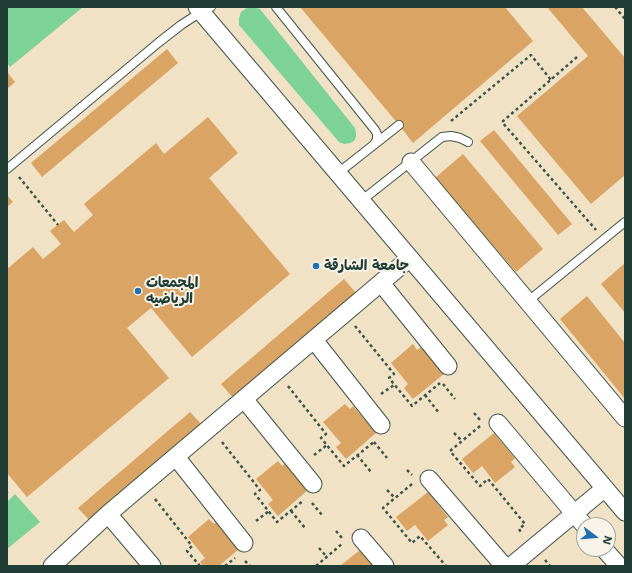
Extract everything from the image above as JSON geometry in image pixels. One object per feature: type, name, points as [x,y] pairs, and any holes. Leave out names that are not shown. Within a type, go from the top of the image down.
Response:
[{"type":"street","points":[[203,9],[361,201],[625,512]]},
{"type":"street","points":[[410,162],[625,418]]},
{"type":"street","points":[[52,566],[108,514],[410,258]]},
{"type":"street","points":[[381,283],[448,366]]},
{"type":"street","points":[[314,340],[382,426]]},
{"type":"street","points":[[244,399],[312,484]]},
{"type":"street","points":[[498,423],[577,517]]},
{"type":"street","points":[[176,457],[244,543]]},
{"type":"street","points":[[429,479],[504,566]]},
{"type":"street","points":[[581,517],[605,488]]},
{"type":"street","points":[[108,514],[152,566]]},
{"type":"street","points":[[511,566],[534,547],[576,521]]},
{"type":"street","points":[[361,538],[385,566]]},
{"type":"street","points":[[611,557],[619,566]]},
{"type":"lane","points":[[276,7],[375,130],[378,139],[375,143]]},
{"type":"lane","points":[[8,168],[158,43],[203,9]]},
{"type":"lane","points":[[338,173],[399,125]]},
{"type":"lane","points":[[361,201],[442,137],[451,136],[468,142]]},
{"type":"lane","points":[[528,302],[625,222]]},
{"type":"path","points":[[615,7],[625,20]]},
{"type":"path","points":[[442,137],[450,122],[531,55],[551,80]]},
{"type":"path","points":[[577,57],[502,122],[604,239]]},
{"type":"path","points":[[8,168],[58,225]]},
{"type":"path","points":[[345,314],[394,374],[389,378],[412,406],[441,382],[455,399]]},
{"type":"path","points":[[276,372],[326,434],[321,438],[344,466],[387,432],[382,426]]},
{"type":"path","points":[[382,394],[394,385]]},
{"type":"path","points":[[425,395],[439,413]]},
{"type":"path","points":[[498,423],[492,416],[450,451],[480,486],[488,479],[525,524],[519,529],[534,547]]},
{"type":"path","points":[[210,428],[260,490],[255,494],[277,522],[308,498],[322,515]]},
{"type":"path","points":[[454,433],[462,441]]},
{"type":"path","points":[[374,442],[387,458]]},
{"type":"path","points":[[314,455],[327,445]]},
{"type":"path","points":[[357,455],[371,472]]},
{"type":"path","points":[[429,479],[424,473],[383,508],[412,542],[420,536],[446,566]]},
{"type":"path","points":[[143,484],[192,546],[187,551],[200,566]]},
{"type":"path","points":[[387,490],[395,498]]},
{"type":"path","points":[[256,520],[268,511]]},
{"type":"path","points":[[291,511],[306,529]]},
{"type":"path","points":[[316,566],[345,541],[336,531]]},
{"type":"path","points":[[318,548],[327,557]]},
{"type":"green space","points":[[7,7],[83,7],[10,67],[7,63]]},
{"type":"green space","points":[[253,7],[260,9],[355,128],[356,137],[354,141],[344,144],[339,142],[239,25],[241,12],[247,8]]},
{"type":"green space","points":[[15,494],[40,522],[7,549],[7,502]]},
{"type":"building","points":[[300,7],[505,7],[533,41],[413,143]]},
{"type":"building","points":[[547,7],[582,7],[625,58],[625,175],[591,204],[517,116],[588,56]]},
{"type":"building","points":[[167,49],[178,63],[42,177],[31,163]]},
{"type":"building","points":[[7,72],[15,82],[7,89]]},
{"type":"building","name":"المجمعات الرياضيه","points":[[208,117],[238,153],[209,178],[290,274],[192,357],[151,308],[127,328],[169,378],[27,497],[7,473],[7,269],[33,247],[43,259],[61,244],[50,231],[64,220],[74,232],[93,215],[84,204],[156,143],[164,154]]},
{"type":"building","points":[[494,130],[572,224],[558,235],[480,141]]},
{"type":"building","points":[[463,154],[543,249],[516,272],[435,178]]},
{"type":"building","points":[[7,195],[13,202],[7,207]]},
{"type":"building","points":[[625,263],[625,313],[601,284]]},
{"type":"building","points":[[344,279],[356,293],[234,399],[221,384]]},
{"type":"building","points":[[587,296],[625,343],[625,399],[560,319]]},
{"type":"building","points":[[413,344],[417,350],[421,347],[444,374],[413,399],[404,388],[408,384],[391,363]]},
{"type":"building","points":[[345,404],[350,409],[353,406],[376,433],[346,459],[336,447],[341,443],[323,422]]},
{"type":"building","points":[[190,412],[203,426],[91,522],[78,508]]},
{"type":"building","points":[[494,433],[515,458],[511,462],[515,467],[495,483],[482,466],[473,473],[462,459]]},
{"type":"building","points":[[278,461],[282,466],[286,463],[308,490],[278,516],[268,504],[273,500],[256,479]]},
{"type":"building","points":[[428,492],[448,517],[444,520],[448,525],[428,541],[415,525],[407,531],[396,517]]},
{"type":"building","points":[[209,519],[214,524],[218,521],[240,548],[219,566],[203,566],[200,562],[205,558],[188,537]]},
{"type":"building","points":[[360,550],[373,566],[340,566]]},
{"type":"place","name":"جامعة الشارقة","points":[[316,266]]},
{"type":"place","name":"المجمعات الرياضيه","points":[[138,291]]}]
